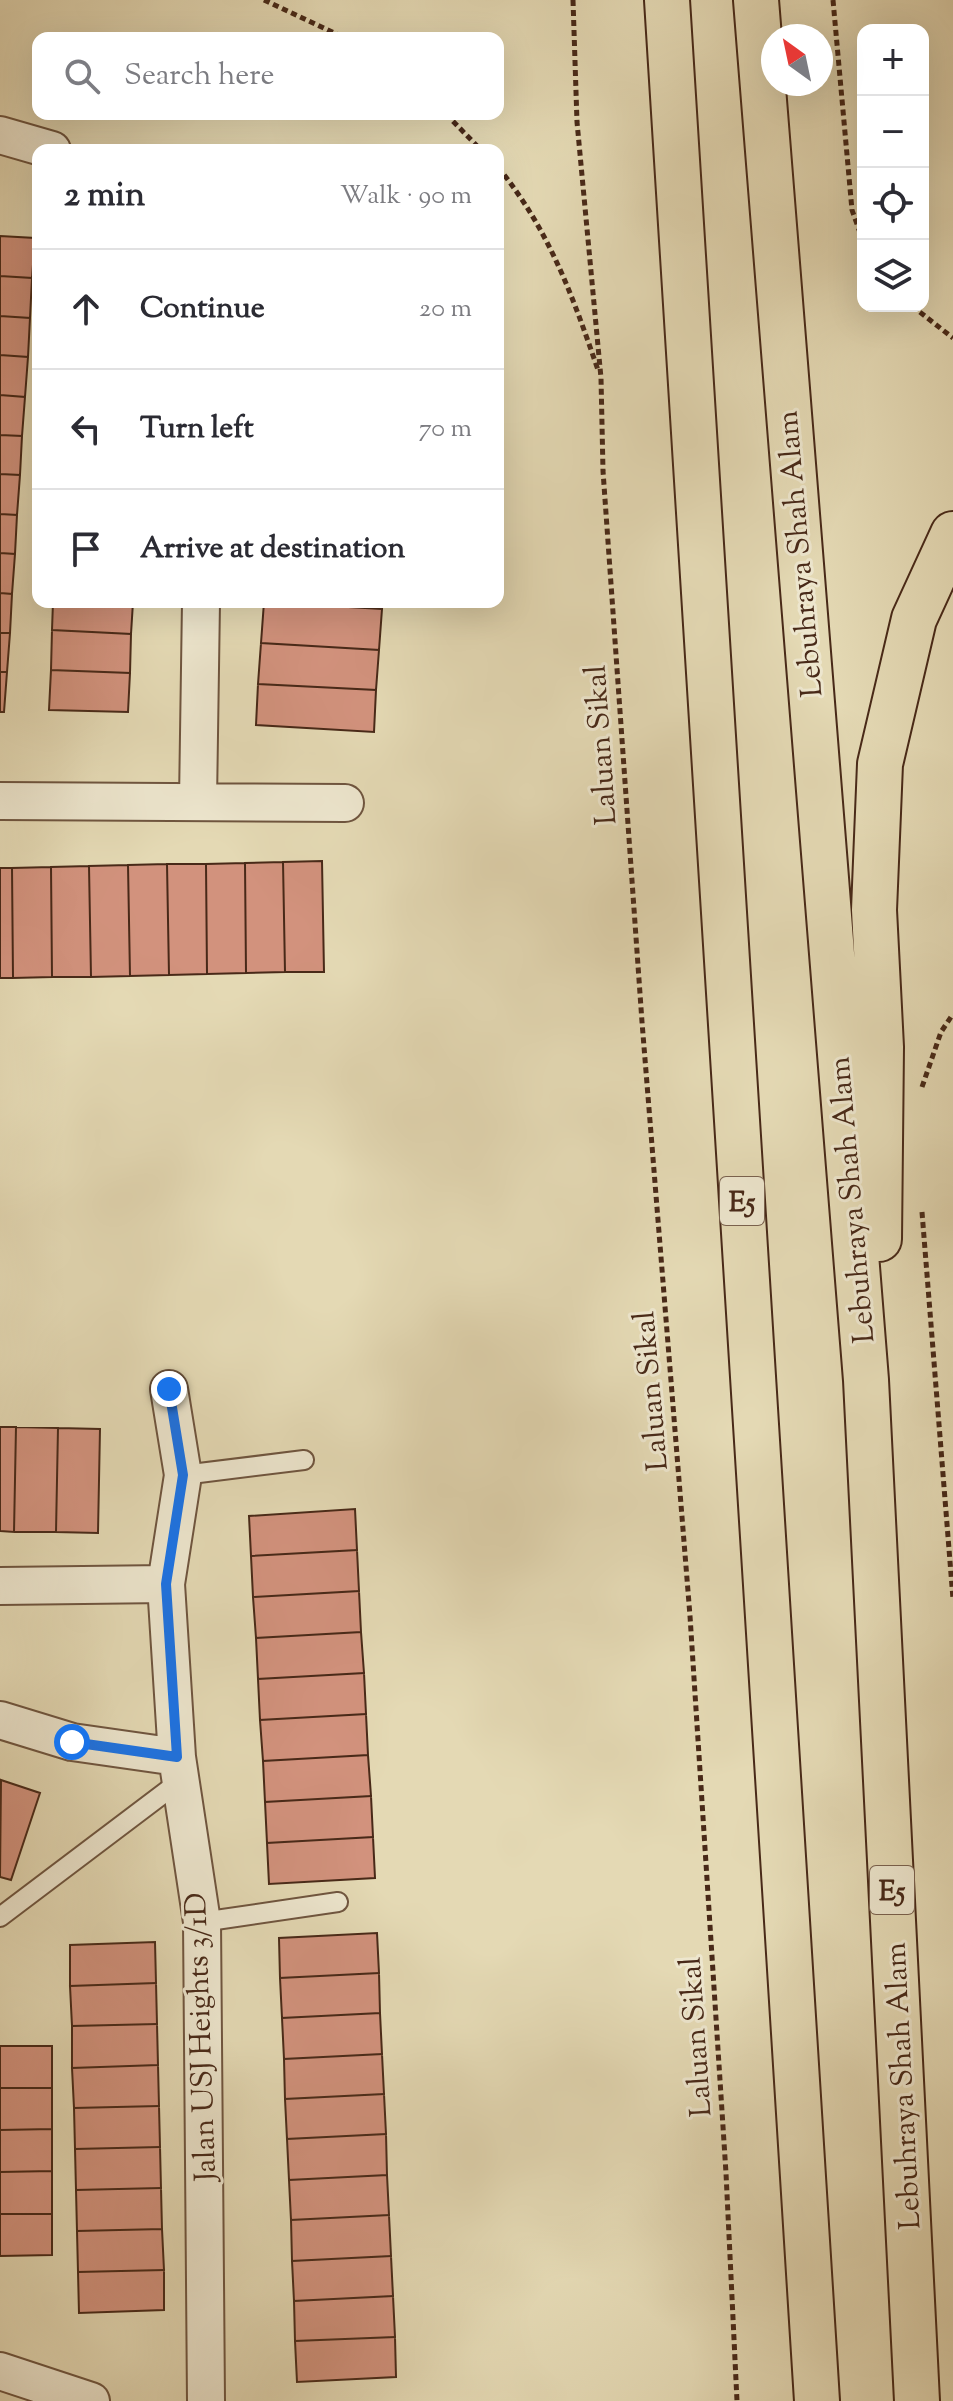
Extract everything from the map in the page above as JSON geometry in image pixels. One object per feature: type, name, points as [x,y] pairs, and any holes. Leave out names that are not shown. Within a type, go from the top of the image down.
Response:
[{"type":"highway","name":"E5","points":[[667,0],[817,2401]]},
{"type":"highway","name":"Lebuhraya Shah Alam","points":[[756,0],[866,1380],[917,2401]]},
{"type":"highway","points":[[866,1380],[880,1222],[881,1047],[874,910],[880,764],[914,619],[953,534]]},
{"type":"street","points":[[0,135],[32,144]]},
{"type":"street","points":[[198,801],[201,608]]},
{"type":"street","points":[[0,801],[345,803]]},
{"type":"street","name":"Jalan USJ Heights 3/1D","points":[[169,1389],[183,1475],[166,1584],[178,1769],[202,1922],[206,2401]]},
{"type":"street","points":[[0,1586],[166,1584]]},
{"type":"street","points":[[0,1720],[178,1769]]},
{"type":"street","points":[[0,2371],[91,2401]]},
{"type":"lane","points":[[183,1475],[304,1460]]},
{"type":"lane","points":[[0,1917],[178,1769]]},
{"type":"lane","points":[[202,1922],[338,1902]]},
{"type":"path","points":[[264,0],[332,32]]},
{"type":"path","name":"Laluan Sikal","points":[[573,0],[577,122],[601,378],[604,487],[642,1022],[690,1616],[726,2173],[737,2401]]},
{"type":"path","points":[[833,0],[852,210],[863,240]]},
{"type":"path","points":[[452,120],[475,144]]},
{"type":"path","name":"Laluan Sikal","points":[[504,176],[543,232],[572,296],[601,378]]},
{"type":"path","points":[[920,312],[953,338]]},
{"type":"path","points":[[922,1089],[941,1032],[953,1014]]},
{"type":"path","points":[[921,1207],[953,1599]]},
{"type":"building","points":[[0,236],[32,238],[32,278],[0,276]]},
{"type":"building","points":[[0,276],[32,278],[30,318],[0,316]]},
{"type":"building","points":[[0,316],[30,318],[28,357],[0,355]]},
{"type":"building","points":[[0,355],[28,357],[25,397],[0,395]]},
{"type":"building","points":[[0,395],[25,397],[22,436],[0,435]]},
{"type":"building","points":[[0,435],[22,436],[20,475],[0,474]]},
{"type":"building","points":[[0,474],[20,475],[17,515],[0,514]]},
{"type":"building","points":[[0,514],[17,515],[15,554],[0,553]]},
{"type":"building","points":[[0,553],[15,554],[12,594],[0,593]]},
{"type":"building","points":[[0,593],[12,594],[10,633],[0,633]]},
{"type":"building","points":[[53,608],[133,608],[131,634],[52,630]]},
{"type":"building","points":[[264,608],[382,609],[379,650],[261,643]]},
{"type":"building","points":[[52,630],[131,634],[130,673],[51,670]]},
{"type":"building","points":[[0,633],[10,633],[7,672],[0,672]]},
{"type":"building","points":[[261,643],[379,650],[376,690],[258,684]]},
{"type":"building","points":[[51,670],[130,673],[128,712],[49,710]]},
{"type":"building","points":[[0,672],[7,672],[4,712],[0,712]]},
{"type":"building","points":[[258,684],[376,690],[374,732],[256,725]]},
{"type":"building","points":[[322,861],[324,972],[285,972],[283,862]]},
{"type":"building","points":[[283,862],[285,972],[246,973],[245,863]]},
{"type":"building","points":[[245,863],[246,973],[207,974],[206,864]]},
{"type":"building","points":[[167,864],[206,864],[207,974],[169,975]]},
{"type":"building","points":[[167,864],[169,975],[130,976],[128,865]]},
{"type":"building","points":[[128,865],[130,976],[91,977],[89,866]]},
{"type":"building","points":[[89,866],[91,977],[52,977],[51,867]]},
{"type":"building","points":[[51,867],[52,977],[13,978],[12,868]]},
{"type":"building","points":[[0,868],[12,868],[13,978],[0,978]]},
{"type":"building","points":[[0,1427],[16,1427],[14,1532],[0,1531]]},
{"type":"building","points":[[16,1427],[58,1428],[56,1532],[14,1532]]},
{"type":"building","points":[[58,1428],[100,1429],[98,1533],[56,1532]]},
{"type":"building","points":[[355,1509],[357,1550],[251,1556],[249,1516]]},
{"type":"building","points":[[357,1550],[359,1591],[253,1597],[251,1556]]},
{"type":"building","points":[[359,1591],[361,1632],[256,1638],[253,1597]]},
{"type":"building","points":[[361,1632],[364,1673],[258,1679],[256,1638]]},
{"type":"building","points":[[364,1673],[366,1714],[260,1720],[258,1679]]},
{"type":"building","points":[[366,1714],[368,1755],[263,1761],[260,1720]]},
{"type":"building","points":[[368,1755],[371,1796],[265,1802],[263,1761]]},
{"type":"building","points":[[1,1780],[40,1793],[11,1880],[0,1877]]},
{"type":"building","points":[[371,1796],[373,1837],[267,1843],[265,1802]]},
{"type":"building","points":[[373,1837],[375,1878],[269,1884],[267,1843]]},
{"type":"building","points":[[377,1933],[379,1973],[280,1978],[279,1938]]},
{"type":"building","points":[[155,1942],[156,1983],[70,1986],[70,1945]]},
{"type":"building","points":[[379,1973],[380,2013],[282,2018],[280,1978]]},
{"type":"building","points":[[156,1983],[157,2024],[72,2026],[70,1986]]},
{"type":"building","points":[[380,2013],[382,2054],[284,2059],[282,2018]]},
{"type":"building","points":[[157,2024],[158,2065],[72,2068],[72,2026]]},
{"type":"building","points":[[0,2046],[52,2046],[52,2088],[0,2088]]},
{"type":"building","points":[[382,2054],[384,2094],[285,2099],[284,2059]]},
{"type":"building","points":[[158,2065],[159,2106],[74,2108],[72,2068]]},
{"type":"building","points":[[0,2088],[52,2088],[52,2129],[0,2130]]},
{"type":"building","points":[[384,2094],[386,2134],[287,2139],[285,2099]]},
{"type":"building","points":[[159,2106],[160,2147],[75,2149],[74,2108]]},
{"type":"building","points":[[52,2129],[52,2171],[0,2172],[0,2130]]},
{"type":"building","points":[[386,2134],[387,2175],[289,2180],[287,2139]]},
{"type":"building","points":[[160,2147],[161,2188],[76,2190],[75,2149]]},
{"type":"building","points":[[52,2171],[52,2214],[0,2214],[0,2172]]},
{"type":"building","points":[[387,2175],[389,2215],[291,2220],[289,2180]]},
{"type":"building","points":[[161,2188],[162,2229],[77,2231],[76,2190]]},
{"type":"building","points":[[0,2214],[52,2214],[52,2255],[0,2256]]},
{"type":"building","points":[[389,2215],[391,2256],[292,2261],[291,2220]]},
{"type":"building","points":[[162,2229],[164,2270],[78,2272],[77,2231]]},
{"type":"building","points":[[391,2256],[393,2296],[294,2301],[292,2261]]},
{"type":"building","points":[[164,2270],[164,2310],[79,2313],[78,2272]]},
{"type":"building","points":[[393,2296],[395,2337],[295,2341],[294,2301]]},
{"type":"building","points":[[395,2337],[396,2377],[297,2382],[295,2341]]},
{"type":"route","points":[[72,1742],[177,1757],[166,1584],[183,1475],[169,1389]]}]
